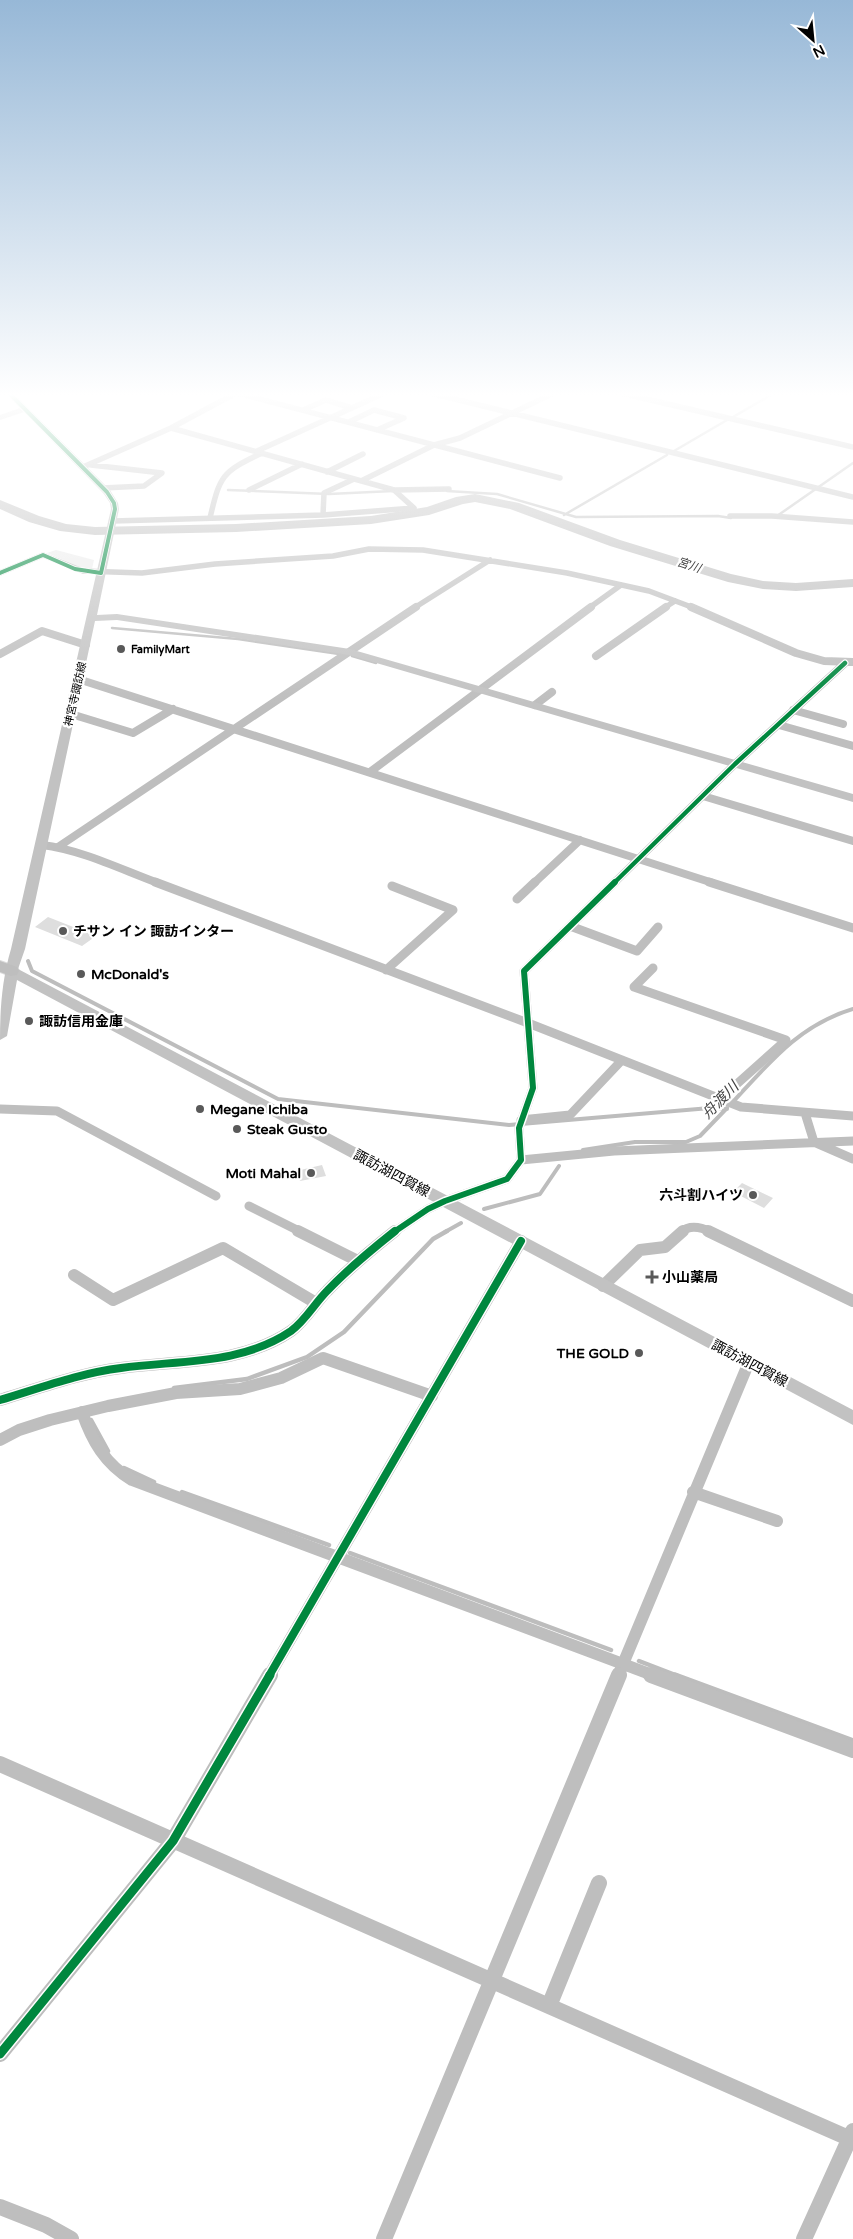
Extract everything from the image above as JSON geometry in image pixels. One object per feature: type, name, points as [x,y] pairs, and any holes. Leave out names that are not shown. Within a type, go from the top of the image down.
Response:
[{"type":"main road","name":"神宮寺諏訪線","points":[[0,1036],[10,991],[5,969],[18,949],[93,618],[115,508],[109,496]]},
{"type":"main road","points":[[93,618],[117,617],[350,652],[853,798]]},
{"type":"main road","name":"諏訪湖四賀線","points":[[5,969],[853,1418]]},
{"type":"street","points":[[210,518],[215,496]]},
{"type":"street","points":[[323,515],[324,496]]},
{"type":"street","points":[[112,523],[323,515],[414,508],[401,496]]},
{"type":"street","points":[[730,516],[772,516],[853,522]]},
{"type":"street","points":[[0,573],[43,555],[75,569],[101,573],[164,572],[215,564],[267,562],[333,556],[379,549],[423,550],[560,572],[649,591],[796,653],[849,662],[853,668]]},
{"type":"street","points":[[58,847],[452,583],[490,560]]},
{"type":"street","points":[[370,772],[621,585]]},
{"type":"street","points":[[596,656],[675,601]]},
{"type":"street","points":[[0,654],[42,631],[86,645]]},
{"type":"street","points":[[0,1400],[74,1377],[121,1368],[213,1360],[264,1344],[292,1330],[316,1302],[358,1261],[395,1231],[428,1209],[445,1201],[507,1179],[521,1160],[520,1123],[533,1088],[524,971],[735,764],[779,725],[792,710],[849,662]]},
{"type":"street","points":[[78,678],[234,730],[853,928]]},
{"type":"street","points":[[535,705],[552,692]]},
{"type":"street","points":[[71,714],[133,733],[173,709]]},
{"type":"street","points":[[792,710],[843,724]]},
{"type":"street","points":[[779,725],[853,746]]},
{"type":"street","points":[[703,796],[853,842]]},
{"type":"street","points":[[517,899],[580,840]]},
{"type":"street","points":[[42,845],[58,847],[81,854],[528,1023],[739,1106],[853,1116]]},
{"type":"street","points":[[386,970],[453,910],[392,886]]},
{"type":"street","points":[[570,926],[637,951],[658,928]]},
{"type":"street","points":[[653,968],[634,987],[786,1040],[722,1099]]},
{"type":"street","points":[[520,1123],[570,1115],[622,1060]]},
{"type":"street","points":[[0,1108],[57,1111],[216,1196]]},
{"type":"street","points":[[805,1113],[814,1142],[853,1159]]},
{"type":"street","points":[[521,1160],[614,1151],[853,1141]]},
{"type":"street","points":[[249,1206],[358,1261]]},
{"type":"street","points":[[603,1286],[640,1250],[666,1247],[686,1228],[700,1227],[853,1301]]},
{"type":"street","points":[[0,2054],[174,1841],[337,1557],[522,1242]]},
{"type":"street","points":[[74,1275],[113,1300],[223,1248],[316,1302]]},
{"type":"street","points":[[0,1440],[27,1428],[82,1412],[150,1397],[240,1389],[281,1378],[323,1358],[432,1396]]},
{"type":"street","points":[[384,2239],[693,1492],[749,1362]]},
{"type":"street","points":[[82,1412],[91,1438],[108,1462],[120,1474],[853,1750]]},
{"type":"street","points":[[693,1492],[777,1521]]},
{"type":"street","points":[[0,1764],[549,2006],[852,2136],[804,2239]]},
{"type":"street","points":[[549,2006],[599,1883]]},
{"type":"street","points":[[0,2208],[46,2225],[70,2239]]},
{"type":"shaded area","points":[[56,550],[94,560],[92,569],[80,567],[47,553]]},
{"type":"building","name":"チサン イン 諏訪インター","points":[[48,917],[96,936],[82,946],[35,927]]},
{"type":"building","name":"Moti Mahal","points":[[322,1165],[326,1176],[300,1181],[296,1171]]},
{"type":"building","name":"六斗割ハイツ","points":[[742,1183],[773,1198],[764,1208],[733,1192]]},
{"type":"waterway","points":[[506,496],[566,514]]},
{"type":"waterway","points":[[566,514],[596,496]]},
{"type":"waterway","points":[[777,516],[805,496]]},
{"type":"waterway","name":"宮川","points":[[0,504],[34,519],[65,528],[95,531],[236,528],[371,520],[429,511],[461,500],[475,498],[514,506],[615,543],[728,578],[763,585],[796,587],[853,583]]},
{"type":"waterway","points":[[566,514],[576,517],[718,516],[731,518]]},
{"type":"waterway","points":[[112,628],[238,639],[339,654]]},
{"type":"waterway","points":[[352,656],[376,663]]},
{"type":"waterway","points":[[28,961],[32,971],[278,1099],[509,1125],[710,1108],[726,1109]]},
{"type":"waterway","name":"舟渡川","points":[[732,1103],[772,1060],[801,1035],[834,1016],[853,1009]]},
{"type":"waterway","name":"舟渡川","points":[[583,1150],[635,1142],[686,1142],[700,1136],[726,1109]]},
{"type":"waterway","name":"舟渡川","points":[[484,1209],[540,1194],[559,1166]]},
{"type":"waterway","points":[[445,1232],[461,1223]]},
{"type":"waterway","points":[[174,1388],[247,1379],[307,1357],[344,1332],[433,1239],[447,1231]]},
{"type":"waterway","points":[[91,1420],[108,1451]]},
{"type":"waterway","points":[[124,1468],[154,1482]]},
{"type":"waterway","points":[[182,1492],[329,1545]]},
{"type":"waterway","points":[[350,1553],[611,1650]]},
{"type":"waterway","points":[[639,1661],[678,1676]]},
{"type":"waterway","points":[[675,1675],[853,1741]]},
{"type":"cycle path","points":[[0,573],[43,555],[75,569],[101,573],[115,509],[110,496]]},
{"type":"cycle path","points":[[0,1400],[74,1377],[121,1368],[213,1360],[264,1345],[292,1330],[327,1291],[363,1257],[395,1231],[428,1209],[445,1201],[507,1179],[521,1160],[519,1128],[533,1088],[524,971],[735,764],[845,663]]},
{"type":"cycle path","points":[[0,2054],[173,1841],[521,1241]]},
{"type":"place","name":"FamilyMart","points":[[121,649]]},
{"type":"place","name":"チサン イン 諏訪インター","points":[[63,931]]},
{"type":"place","name":"McDonald's","points":[[81,974]]},
{"type":"place","name":"諏訪信用金庫","points":[[29,1021]]},
{"type":"place","name":"Megane Ichiba","points":[[200,1109]]},
{"type":"place","name":"Steak Gusto","points":[[237,1129]]},
{"type":"place","name":"Moti Mahal","points":[[311,1173]]},
{"type":"place","name":"六斗割ハイツ","points":[[753,1195]]},
{"type":"place","name":"小山薬局","points":[[652,1277]]},
{"type":"place","name":"THE GOLD","points":[[639,1353]]}]
